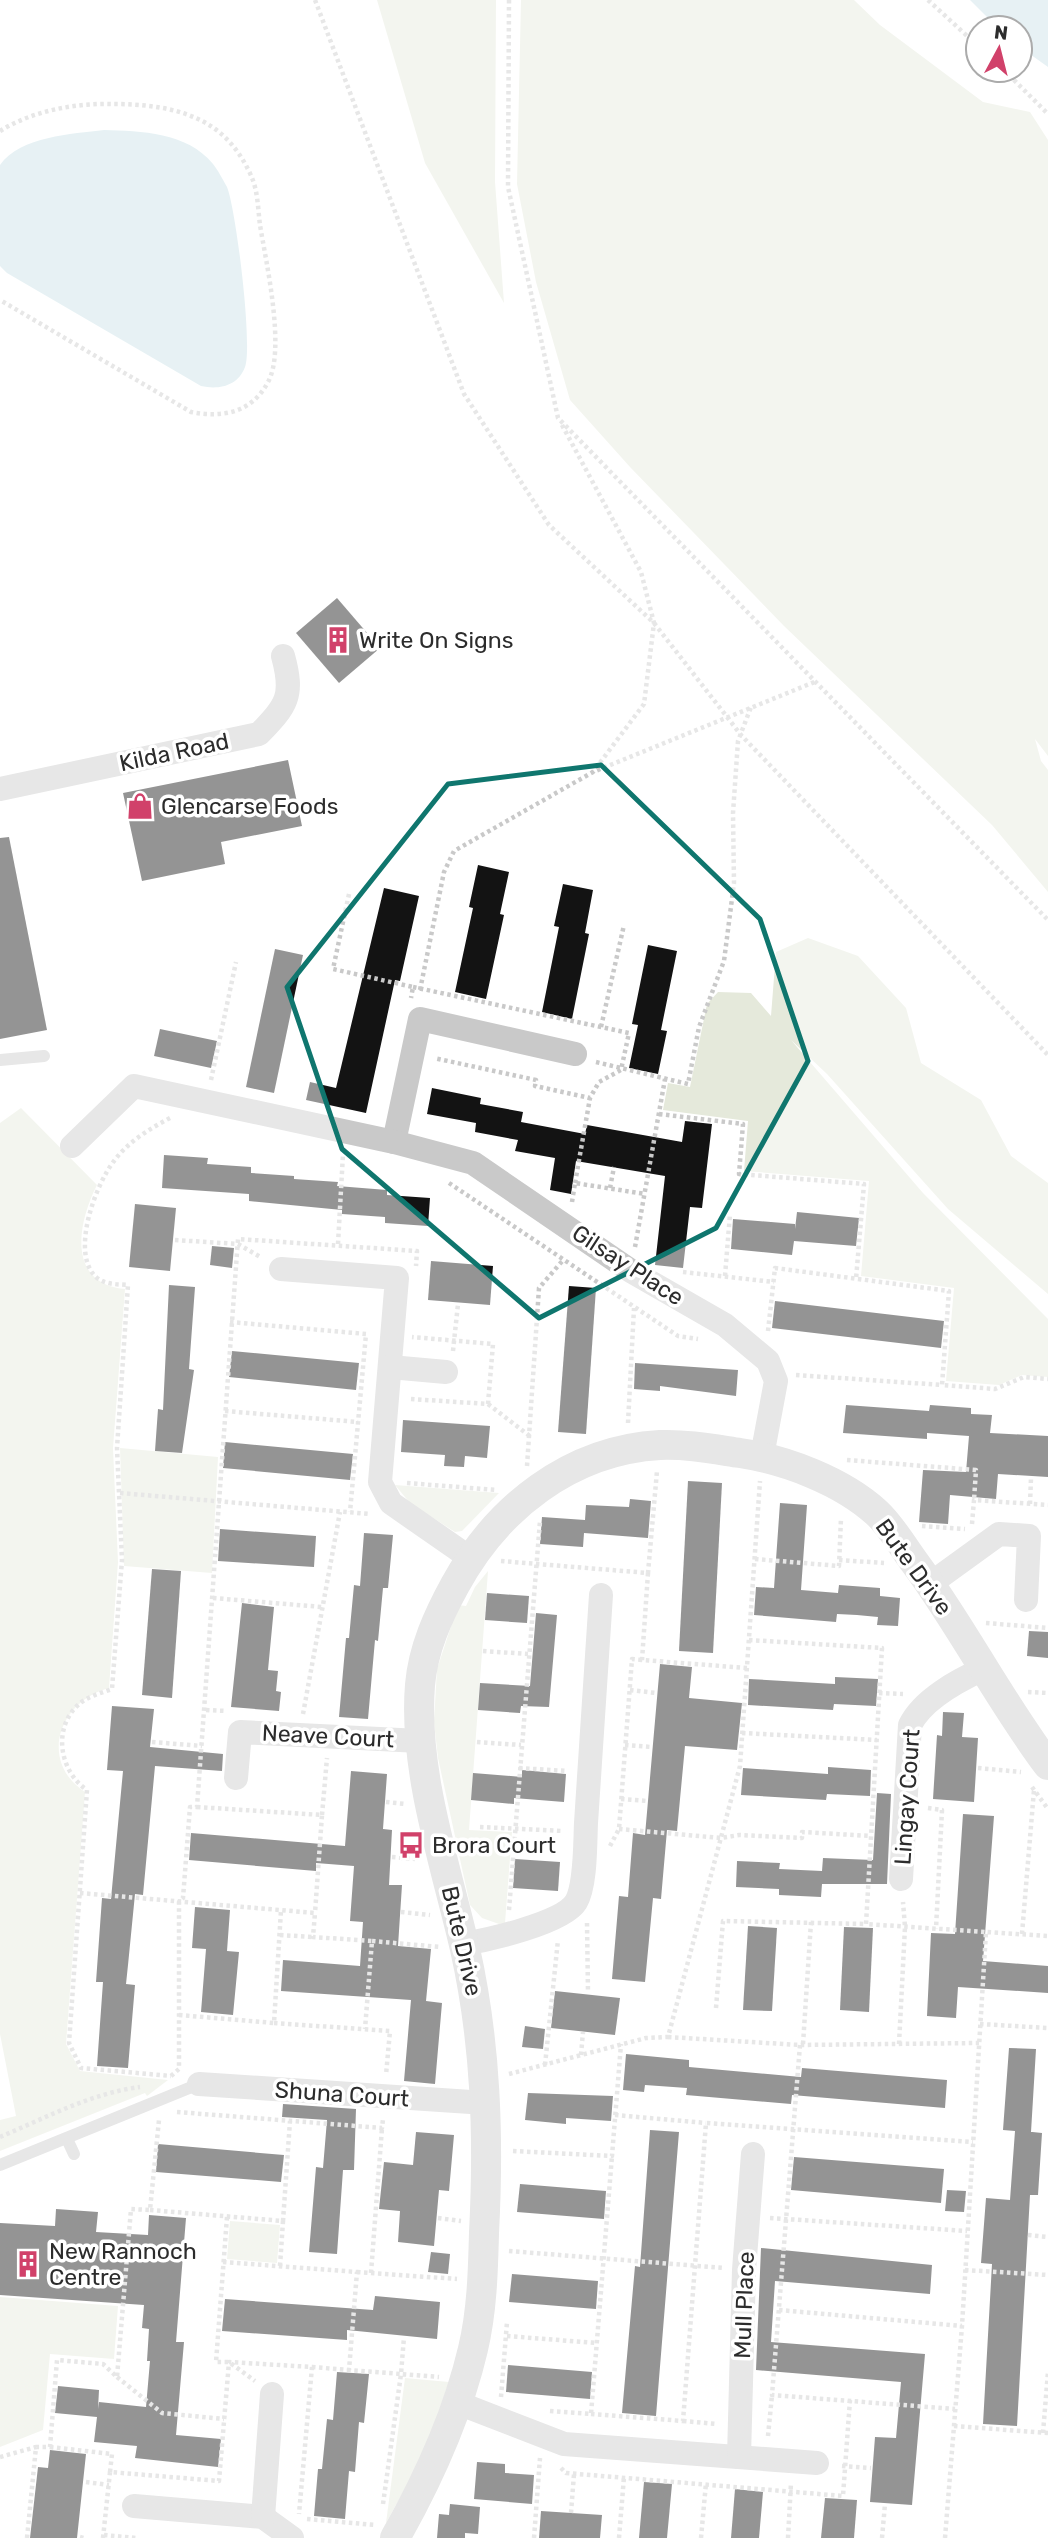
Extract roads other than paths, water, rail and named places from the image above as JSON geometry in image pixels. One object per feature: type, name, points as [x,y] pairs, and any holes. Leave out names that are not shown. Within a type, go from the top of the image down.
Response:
[{"type":"street","name":"Kilda Road","points":[[0,789],[259,734],[285,708],[290,681],[283,656]]},
{"type":"street","points":[[394,1142],[415,1010],[575,1054]]},
{"type":"street","name":"Gilsay Place","points":[[72,1146],[134,1086],[349,1146],[394,1142],[473,1163],[631,1271],[725,1325],[768,1361],[776,1381],[762,1456]]},
{"type":"street","points":[[281,1269],[397,1278],[380,1482],[391,1503],[481,1559]]},
{"type":"street","points":[[390,1367],[446,1372]]},
{"type":"street","name":"Bute Drive","points":[[384,2535],[438,2456],[452,2390],[501,2255],[488,2168],[499,2081],[477,2005],[452,1940],[420,1741],[420,1682],[427,1647],[441,1611],[481,1559],[499,1520],[524,1497],[566,1471],[601,1457],[658,1445],[690,1445],[762,1456],[843,1490],[878,1514],[930,1584],[983,1669],[1035,1775]]},
{"type":"street","points":[[930,1584],[999,1534],[1030,1536],[1026,1600]]},
{"type":"street","points":[[452,1940],[537,1924],[567,1911],[576,1903],[580,1891],[585,1840],[601,1595]]},
{"type":"street","name":"Lingay Court","points":[[901,1879],[910,1725],[916,1712],[926,1703],[983,1669]]},
{"type":"street","name":"Neave Court","points":[[236,1778],[240,1732],[420,1741]]},
{"type":"street","name":"Shuna Court","points":[[199,2084],[499,2081]]},
{"type":"street","name":"Mull Place","points":[[739,2456],[744,2270],[753,2154]]},
{"type":"street","points":[[452,2390],[564,2444],[805,2462]]},
{"type":"street","points":[[263,2517],[272,2394]]},
{"type":"street","points":[[134,2506],[263,2517],[298,2528]]},
{"type":"lane","points":[[0,1060],[44,1056]]},
{"type":"lane","points":[[0,2165],[199,2084]]},
{"type":"lane","points":[[67,2139],[74,2154]]},
{"type":"water","points":[[970,0],[1048,0],[1048,67],[1034,57],[1034,14],[984,14]]},
{"type":"water","points":[[104,130],[163,135],[190,145],[213,164],[227,187],[239,248],[247,354],[242,373],[238,379],[227,385],[201,386],[7,273],[0,266],[0,165],[9,155],[34,142]]},
{"type":"place","name":"Write On Signs","points":[[338,640]]},
{"type":"place","name":"Glencarse Foods","points":[[140,806]]},
{"type":"place","name":"Brora Court","points":[[411,1845]]},
{"type":"place","name":"New Rannoch Centre","points":[[28,2264]]}]
